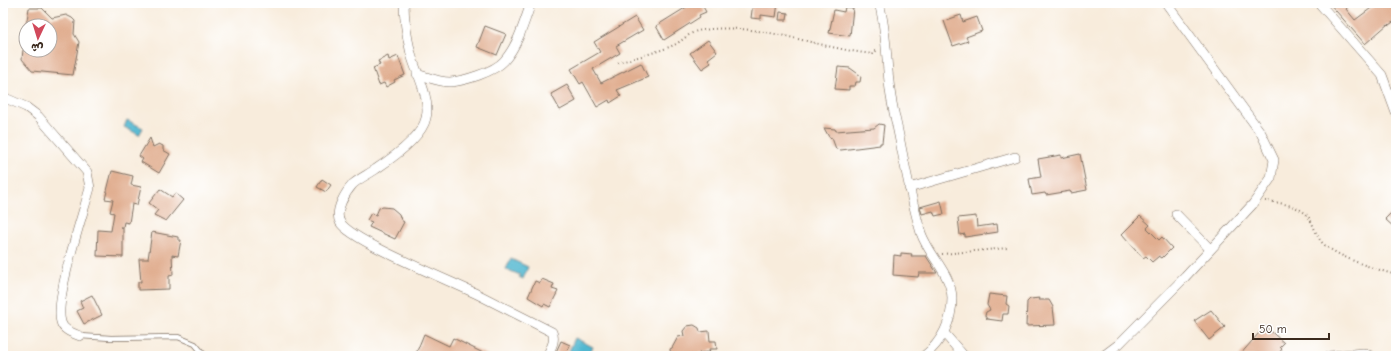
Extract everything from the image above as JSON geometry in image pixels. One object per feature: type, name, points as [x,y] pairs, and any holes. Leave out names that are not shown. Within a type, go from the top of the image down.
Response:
[{"type":"street","points":[[404,3],[404,20],[417,74],[427,105],[426,119],[424,124],[408,144],[393,157],[353,184],[339,209],[337,216],[340,223],[358,238],[481,296],[552,332],[554,341],[548,356]]},
{"type":"street","points":[[417,74],[449,82],[478,75],[502,62],[516,40],[531,3]]},
{"type":"street","points":[[880,3],[890,93],[910,188],[922,235],[945,274],[951,288],[950,316],[944,333],[932,350],[924,356]]},
{"type":"street","points":[[1103,356],[1119,344],[1210,249],[1256,200],[1272,178],[1274,160],[1261,133],[1166,3]]},
{"type":"street","points":[[1319,3],[1382,75],[1396,113]]},
{"type":"street","points":[[3,97],[26,107],[38,116],[87,172],[90,181],[90,188],[67,270],[60,305],[61,323],[67,330],[80,336]]},
{"type":"street","points":[[910,188],[1015,157]]},
{"type":"street","points":[[1176,214],[1210,249]]},
{"type":"street","points":[[944,333],[964,356]]},
{"type":"street","points":[[1329,356],[1363,353],[1371,356]]},
{"type":"lane","points":[[80,336],[111,338],[178,337],[195,344],[205,356]]},
{"type":"path","points":[[618,63],[674,45],[696,31],[733,29],[777,34],[849,52],[873,54],[885,40]]},
{"type":"path","points":[[1256,200],[1284,203],[1306,214],[1316,234],[1325,246],[1343,257],[1396,275]]},
{"type":"path","points":[[933,255],[1008,248]]},
{"type":"water","points":[[127,120],[143,128],[139,135],[124,127]]},
{"type":"water","points":[[511,259],[528,267],[523,279],[519,277],[520,275],[506,269]]},
{"type":"water","points":[[575,338],[593,347],[589,356],[567,356]]},
{"type":"building","points":[[693,3],[701,3],[706,12],[699,15],[700,17],[664,40],[656,26]]},
{"type":"building","points":[[753,3],[778,3],[776,17],[761,15],[761,19],[751,18]]},
{"type":"building","points":[[1329,3],[1352,3],[1346,9],[1355,20],[1378,3],[1396,3],[1396,20],[1389,25],[1388,24],[1365,44]]},
{"type":"building","points":[[845,7],[853,8],[850,36],[829,33],[834,10],[844,12]]},
{"type":"building","points":[[29,8],[42,8],[52,18],[27,18]]},
{"type":"building","points":[[780,12],[788,13],[787,20],[779,20]]},
{"type":"building","points":[[66,15],[75,21],[74,34],[79,42],[73,75],[32,71],[22,59],[58,58],[58,18],[52,18]]},
{"type":"building","points":[[961,15],[963,22],[977,17],[982,31],[966,37],[968,41],[953,46],[944,21]]},
{"type":"building","points":[[635,17],[643,30],[616,46],[620,53],[593,69],[601,83],[641,63],[648,77],[617,90],[621,96],[610,103],[609,100],[597,107],[583,82],[580,84],[571,69],[600,52],[594,42]]},
{"type":"building","points":[[485,26],[506,34],[497,55],[477,47]]},
{"type":"building","points":[[708,40],[717,52],[708,59],[711,63],[702,69],[690,53]]},
{"type":"building","points":[[388,56],[389,60],[398,56],[405,75],[394,80],[395,82],[386,87],[384,83],[379,85],[373,68],[380,65],[378,61]]},
{"type":"building","points":[[838,67],[850,68],[861,76],[860,82],[856,82],[855,86],[849,86],[849,90],[835,89]]},
{"type":"building","points":[[567,85],[576,101],[560,110],[551,94]]},
{"type":"building","points":[[879,124],[884,125],[882,143],[880,143],[880,145],[841,150],[836,149],[832,138],[829,137],[824,128],[835,129],[836,131],[874,128]]},
{"type":"building","points":[[150,138],[153,147],[159,144],[163,146],[163,150],[170,154],[159,173],[141,162],[143,159],[139,156]]},
{"type":"building","points":[[1080,154],[1087,190],[1071,193],[1070,191],[1046,195],[1045,193],[1032,195],[1029,179],[1041,177],[1038,159],[1061,155],[1061,158]]},
{"type":"building","points":[[112,171],[133,176],[131,185],[141,187],[137,205],[132,204],[129,223],[124,222],[123,227],[120,227],[123,228],[123,257],[97,256],[98,230],[111,231],[114,213],[110,212],[113,200],[105,199]]},
{"type":"building","points":[[322,179],[331,185],[326,192],[317,187]]},
{"type":"building","points":[[160,189],[172,197],[175,193],[183,200],[166,221],[154,215],[158,210],[149,203]]},
{"type":"building","points":[[941,201],[944,214],[935,216],[933,211],[922,214],[920,207]]},
{"type":"building","points":[[379,208],[392,208],[399,214],[401,220],[404,222],[395,239],[369,227],[372,222],[367,220],[371,213],[376,215]]},
{"type":"building","points":[[1396,208],[1396,229],[1385,219]]},
{"type":"building","points":[[976,216],[977,227],[997,224],[998,232],[965,237],[965,234],[960,235],[958,218]]},
{"type":"building","points":[[1140,216],[1150,225],[1147,228],[1159,240],[1162,237],[1172,248],[1162,258],[1159,256],[1152,262],[1146,256],[1143,258],[1122,234]]},
{"type":"building","points":[[152,232],[178,237],[178,240],[181,240],[178,256],[172,255],[173,275],[169,276],[169,289],[138,290],[138,282],[141,282],[139,259],[148,259]]},
{"type":"building","points":[[901,253],[912,254],[911,256],[926,256],[937,273],[919,273],[918,277],[893,275],[894,255],[901,256]]},
{"type":"building","points":[[542,279],[554,284],[552,289],[558,291],[550,307],[544,304],[543,306],[528,297],[535,281],[540,283]]},
{"type":"building","points":[[989,294],[1007,296],[1006,304],[1009,306],[1008,314],[1003,314],[1002,321],[987,319],[985,316],[986,312],[990,310],[987,305]]},
{"type":"building","points":[[92,295],[102,315],[84,324],[77,311],[83,308],[80,301]]},
{"type":"building","points":[[1040,298],[1039,300],[1049,300],[1053,307],[1055,325],[1026,326],[1027,302],[1030,299]]},
{"type":"building","points":[[1211,310],[1225,327],[1209,340],[1194,321]]},
{"type":"building","points":[[694,325],[699,328],[700,332],[709,331],[710,341],[716,341],[717,349],[709,349],[710,352],[699,353],[699,355],[671,356],[670,349],[678,337],[684,336],[683,331],[687,326]]},
{"type":"building","points":[[1265,326],[1284,343],[1280,347],[1282,349],[1277,356],[1239,356]]},
{"type":"building","points":[[424,334],[449,346],[453,338],[489,356],[415,356]]},
{"type":"building","points":[[561,341],[570,345],[565,356],[556,352]]}]
